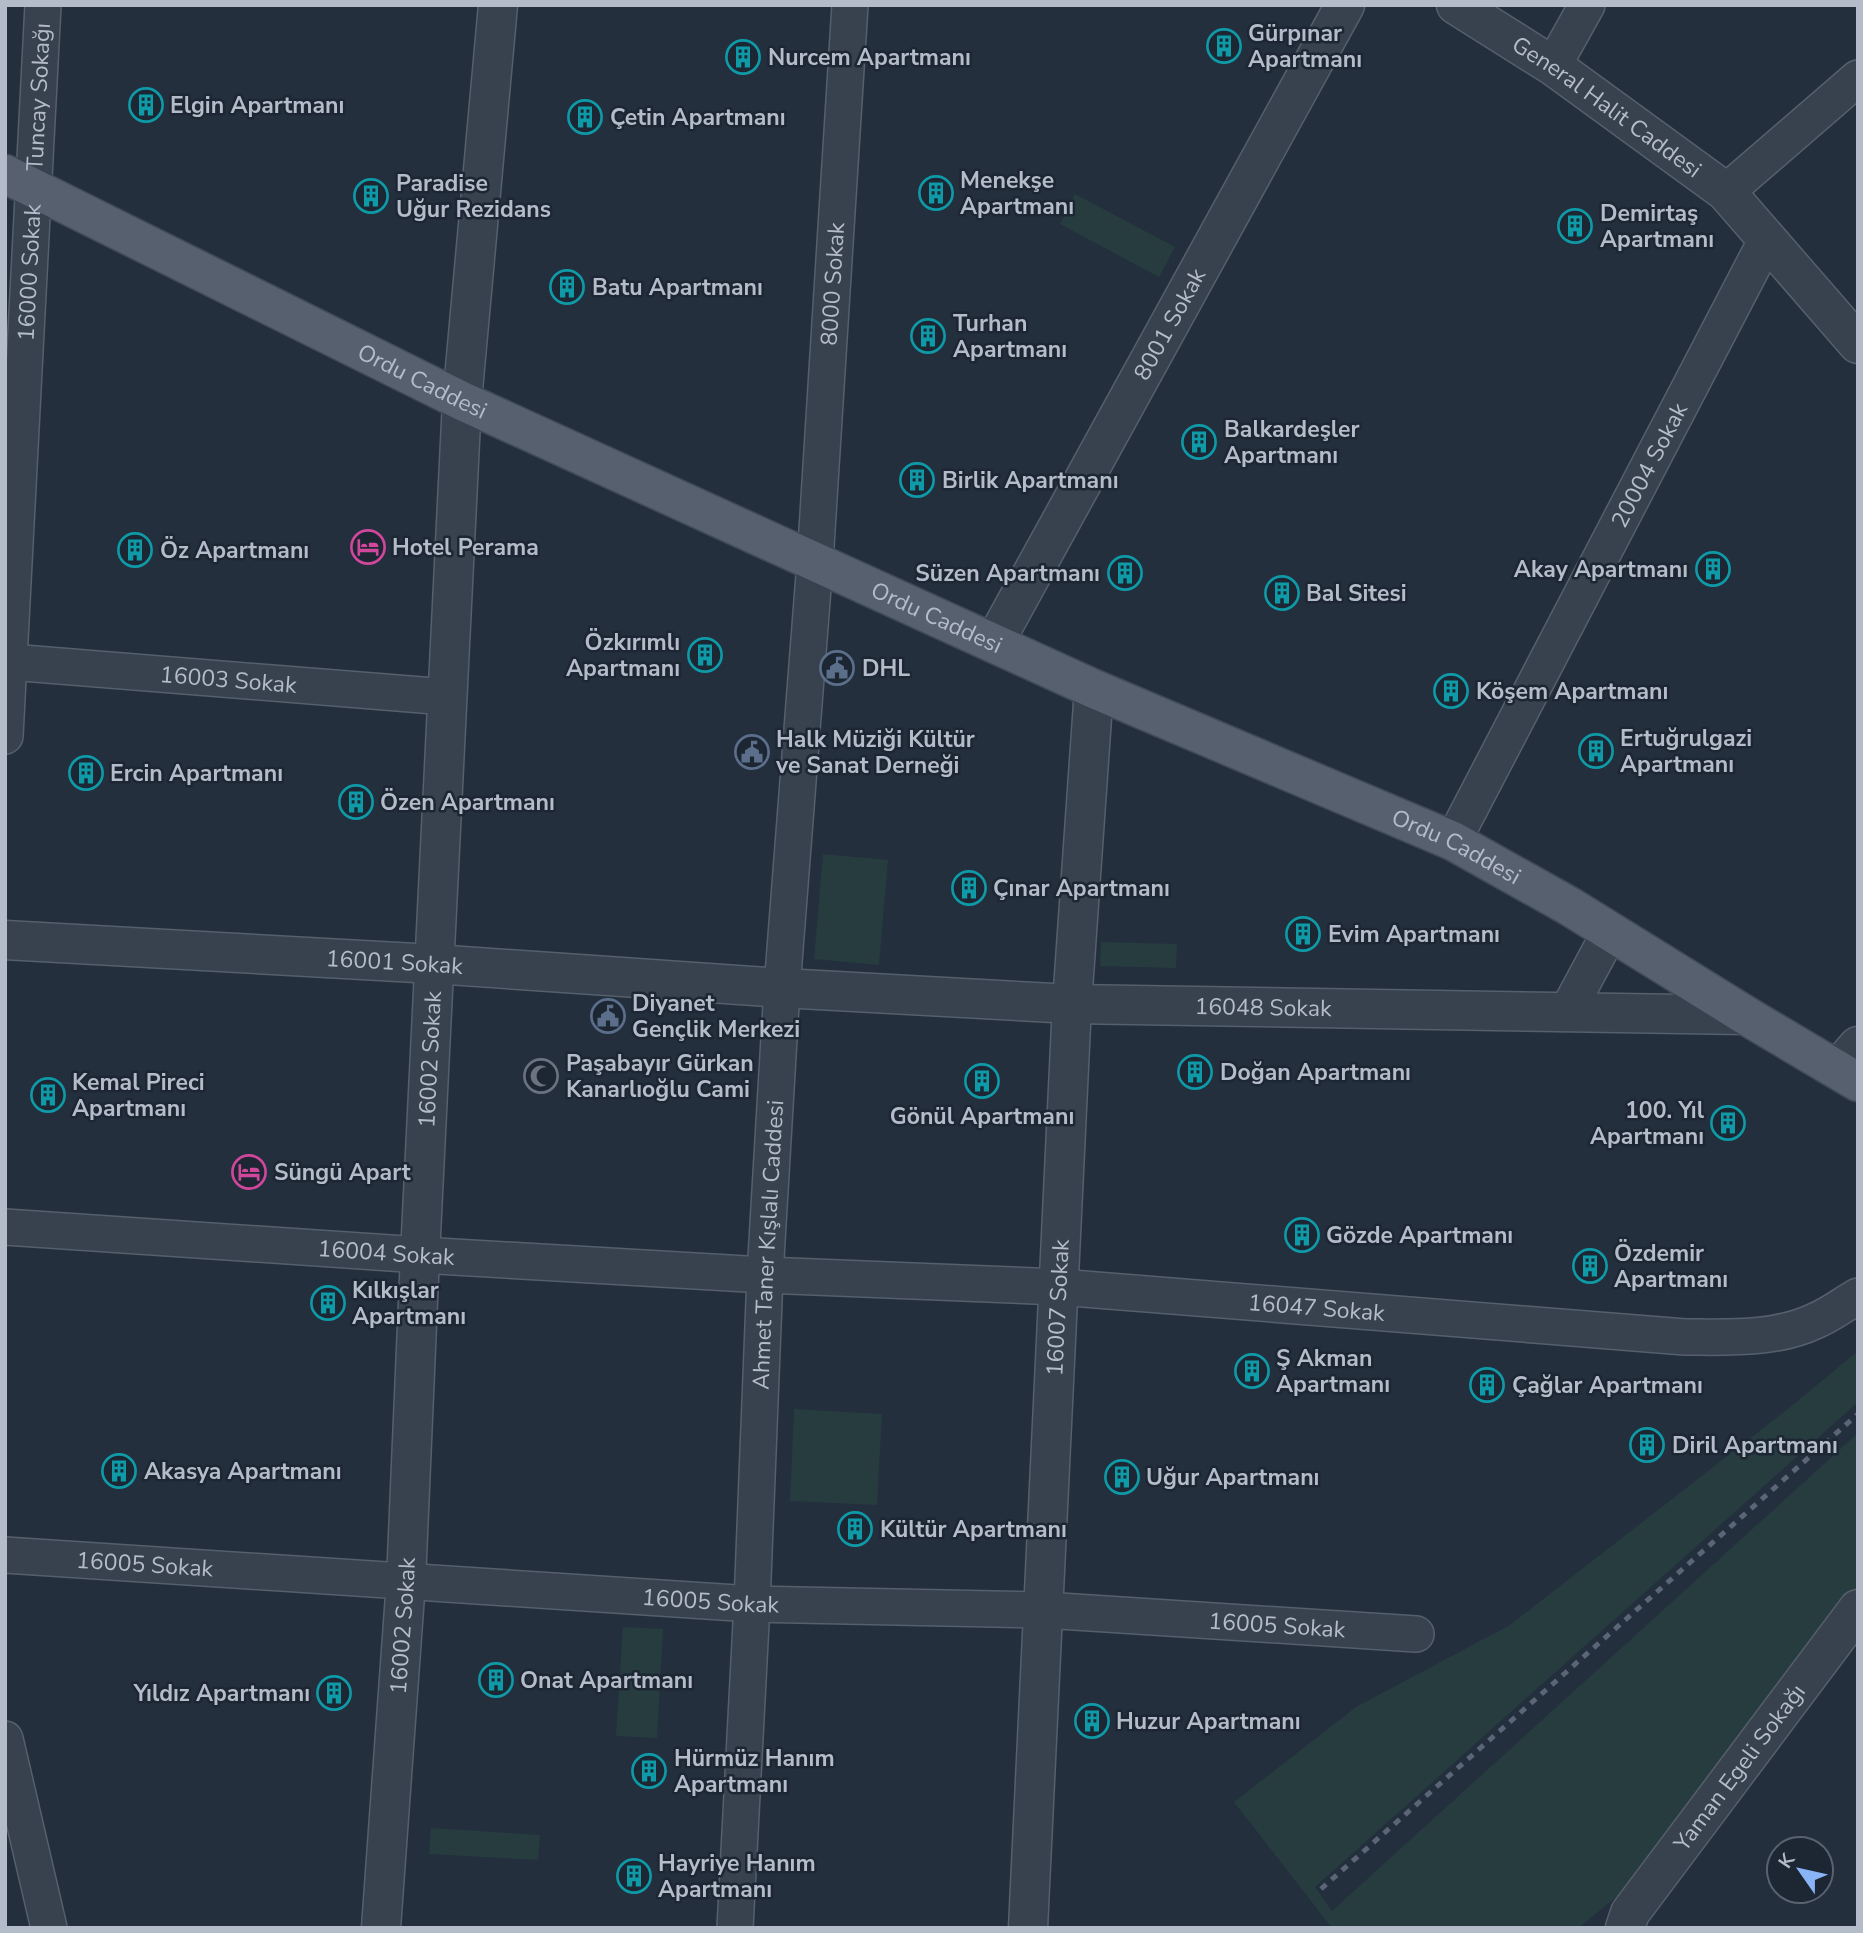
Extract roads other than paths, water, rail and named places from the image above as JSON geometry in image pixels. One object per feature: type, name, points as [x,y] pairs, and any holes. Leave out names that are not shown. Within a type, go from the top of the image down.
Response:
[{"type":"main road","name":"Ordu Caddesi","points":[[20,181],[462,401],[1094,689],[1454,841],[1611,932],[1745,1015],[1851,1066]]},
{"type":"street","name":"16002 Sokak","points":[[381,1928],[407,1581],[433,964],[462,401],[498,5]]},
{"type":"street","name":"8001 Sokak","points":[[994,643],[1345,5]]},
{"type":"street","name":"General Halit Caddesi","points":[[1456,5],[1553,66],[1726,191],[1858,344]]},
{"type":"street","name":"16007 Sokak","points":[[1028,1928],[1072,1004],[1094,689]]},
{"type":"street","name":"16001 Sokak","points":[[5,940],[433,964],[782,988]]},
{"type":"street","name":"16048 Sokak","points":[[782,988],[1072,1004],[1745,1015]]},
{"type":"street","name":"Yaman Egeli Sokağı","points":[[1625,1928],[1630,1913],[1858,1609]]},
{"type":"lane","name":"Tuncay Sokağı","points":[[20,181],[43,5]]},
{"type":"lane","name":"8000 Sokak","points":[[815,562],[850,5]]},
{"type":"lane","points":[[1553,66],[1587,5]]},
{"type":"lane","points":[[1726,191],[1858,78]]},
{"type":"lane","name":"16000 Sokak","points":[[5,736],[10,662],[20,181]]},
{"type":"lane","name":"20004 Sokak","points":[[1454,841],[1767,239]]},
{"type":"lane","name":"Ahmet Taner Kışlalı Caddesi","points":[[736,1928],[765,1275],[782,988],[815,562]]},
{"type":"lane","name":"16003 Sokak","points":[[10,662],[447,697]]},
{"type":"lane","points":[[1567,1012],[1611,932]]},
{"type":"lane","name":"16004 Sokak","points":[[5,1227],[765,1275]]},
{"type":"lane","name":"16047 Sokak","points":[[765,1275],[1059,1287],[1685,1337],[1744,1338],[1772,1333],[1814,1322],[1858,1296]]},
{"type":"lane","name":"16005 Sokak","points":[[5,1555],[752,1604],[1044,1610],[1416,1634]]},
{"type":"lane","points":[[5,1739],[49,1928]]},
{"type":"railway","points":[[1321,1889],[1858,1414]]},
{"type":"place","name":"Gürpınar Apartmanı","points":[[1224,46]]},
{"type":"place","name":"Nurcem Apartmanı","points":[[743,57]]},
{"type":"place","name":"Elgin Apartmanı","points":[[146,105]]},
{"type":"place","name":"Çetin Apartmanı","points":[[585,117]]},
{"type":"place","name":"Menekşe Apartmanı","points":[[936,193]]},
{"type":"place","name":"Paradise Uğur Rezidans","points":[[371,196]]},
{"type":"place","name":"Demirtaş Apartmanı","points":[[1575,226]]},
{"type":"place","name":"Batu Apartmanı","points":[[567,287]]},
{"type":"place","name":"Turhan Apartmanı","points":[[928,336]]},
{"type":"place","name":"Balkardeşler Apartmanı","points":[[1199,442]]},
{"type":"place","name":"Birlik Apartmanı","points":[[917,480]]},
{"type":"place","name":"Hotel Perama","points":[[368,547]]},
{"type":"place","name":"Öz Apartmanı","points":[[135,550]]},
{"type":"place","name":"Akay Apartmanı","points":[[1713,569]]},
{"type":"place","name":"Süzen Apartmanı","points":[[1125,573]]},
{"type":"place","name":"Bal Sitesi","points":[[1282,593]]},
{"type":"place","name":"Özkırımlı Apartmanı","points":[[705,655]]},
{"type":"place","name":"DHL","points":[[837,668]]},
{"type":"place","name":"Köşem Apartmanı","points":[[1451,691]]},
{"type":"place","name":"Ertuğrulgazi Apartmanı","points":[[1596,751]]},
{"type":"place","name":"Halk Müziği Kültür ve Sanat Derneği","points":[[752,752]]},
{"type":"place","name":"Ercin Apartmanı","points":[[86,773]]},
{"type":"place","name":"Özen Apartmanı","points":[[356,802]]},
{"type":"place","name":"Çınar Apartmanı","points":[[969,888]]},
{"type":"place","name":"Evim Apartmanı","points":[[1303,934]]},
{"type":"place","name":"Diyanet Gençlik Merkezi","points":[[608,1016]]},
{"type":"place","name":"Doğan Apartmanı","points":[[1195,1072]]},
{"type":"place","name":"Paşabayır Gürkan Kanarlıoğlu Cami","points":[[541,1076]]},
{"type":"place","name":"Gönül Apartmanı","points":[[982,1081]]},
{"type":"place","name":"Kemal Pireci Apartmanı","points":[[48,1095]]},
{"type":"place","name":"100. Yıl Apartmanı","points":[[1728,1123]]},
{"type":"place","name":"Süngü Apart","points":[[249,1172]]},
{"type":"place","name":"Gözde Apartmanı","points":[[1302,1235]]},
{"type":"place","name":"Özdemir Apartmanı","points":[[1590,1266]]},
{"type":"place","name":"Kılkışlar Apartmanı","points":[[328,1303]]},
{"type":"place","name":"Ş Akman Apartmanı","points":[[1252,1371]]},
{"type":"place","name":"Çağlar Apartmanı","points":[[1487,1385]]},
{"type":"place","name":"Diril Apartmanı","points":[[1647,1445]]},
{"type":"place","name":"Akasya Apartmanı","points":[[119,1471]]},
{"type":"place","name":"Uğur Apartmanı","points":[[1122,1477]]},
{"type":"place","name":"Kültür Apartmanı","points":[[855,1529]]},
{"type":"place","name":"Onat Apartmanı","points":[[496,1680]]},
{"type":"place","name":"Yıldız Apartmanı","points":[[334,1693]]},
{"type":"place","name":"Huzur Apartmanı","points":[[1092,1721]]},
{"type":"place","name":"Hürmüz Hanım Apartmanı","points":[[649,1771]]},
{"type":"place","name":"Hayriye Hanım Apartmanı","points":[[634,1876]]}]
